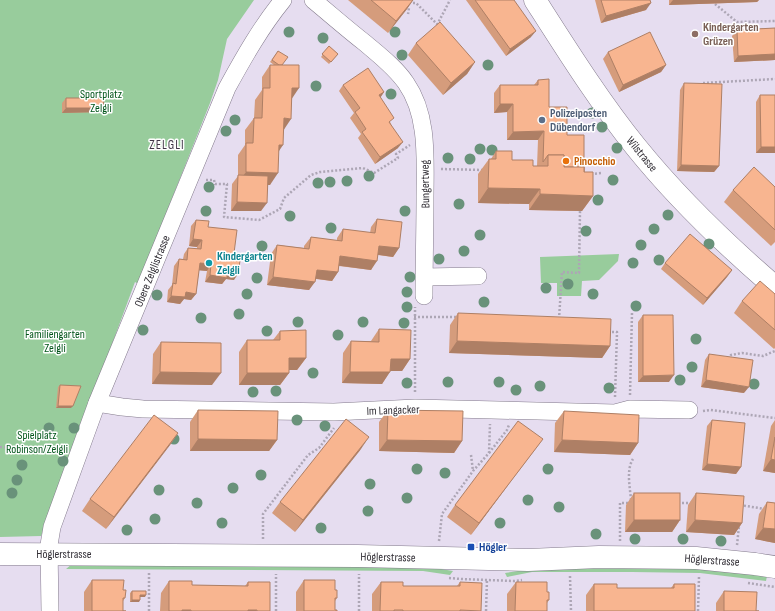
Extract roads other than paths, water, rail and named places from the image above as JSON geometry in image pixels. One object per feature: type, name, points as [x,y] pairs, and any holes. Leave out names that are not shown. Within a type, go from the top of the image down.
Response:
[{"type":"main road","name":"Wilstrasse","points":[[535,0],[613,117],[636,147],[693,212],[724,242],[775,287]]},
{"type":"main road","name":"Höglerstrasse","points":[[0,554],[358,556],[528,560],[599,557],[696,558],[775,567]]},
{"type":"street","name":"Obere Zelglistrasse","points":[[50,611],[50,537],[52,527],[97,403],[227,88],[270,15],[282,0]]},
{"type":"street","name":"Bungertweg","points":[[313,0],[384,59],[407,84],[415,100],[424,136],[424,296]]},
{"type":"street","points":[[424,277],[478,276]]},
{"type":"street","name":"Im Langacker","points":[[97,403],[122,407],[143,408],[334,412],[415,408],[512,411],[689,410]]},
{"type":"place","name":"Kindergarten Grüzen","points":[[695,34]]},
{"type":"place","name":"Polizeiposten Dübendorf","points":[[542,120]]},
{"type":"place","name":"Pinocchio","points":[[566,161]]},
{"type":"place","name":"Kindergarten Zelgli","points":[[209,263]]},
{"type":"place","name":"Högler","points":[[471,547]]},
{"type":"district","name":"ZELGLI","points":[[167,144]]},
{"type":"park label","name":"Sportplatz Zelgli","points":[[101,101]]},
{"type":"park label","name":"Familiengarten Zelgli","points":[[55,341]]},
{"type":"park label","name":"Spielplatz Robinson/Zelgli","points":[[37,442]]}]
